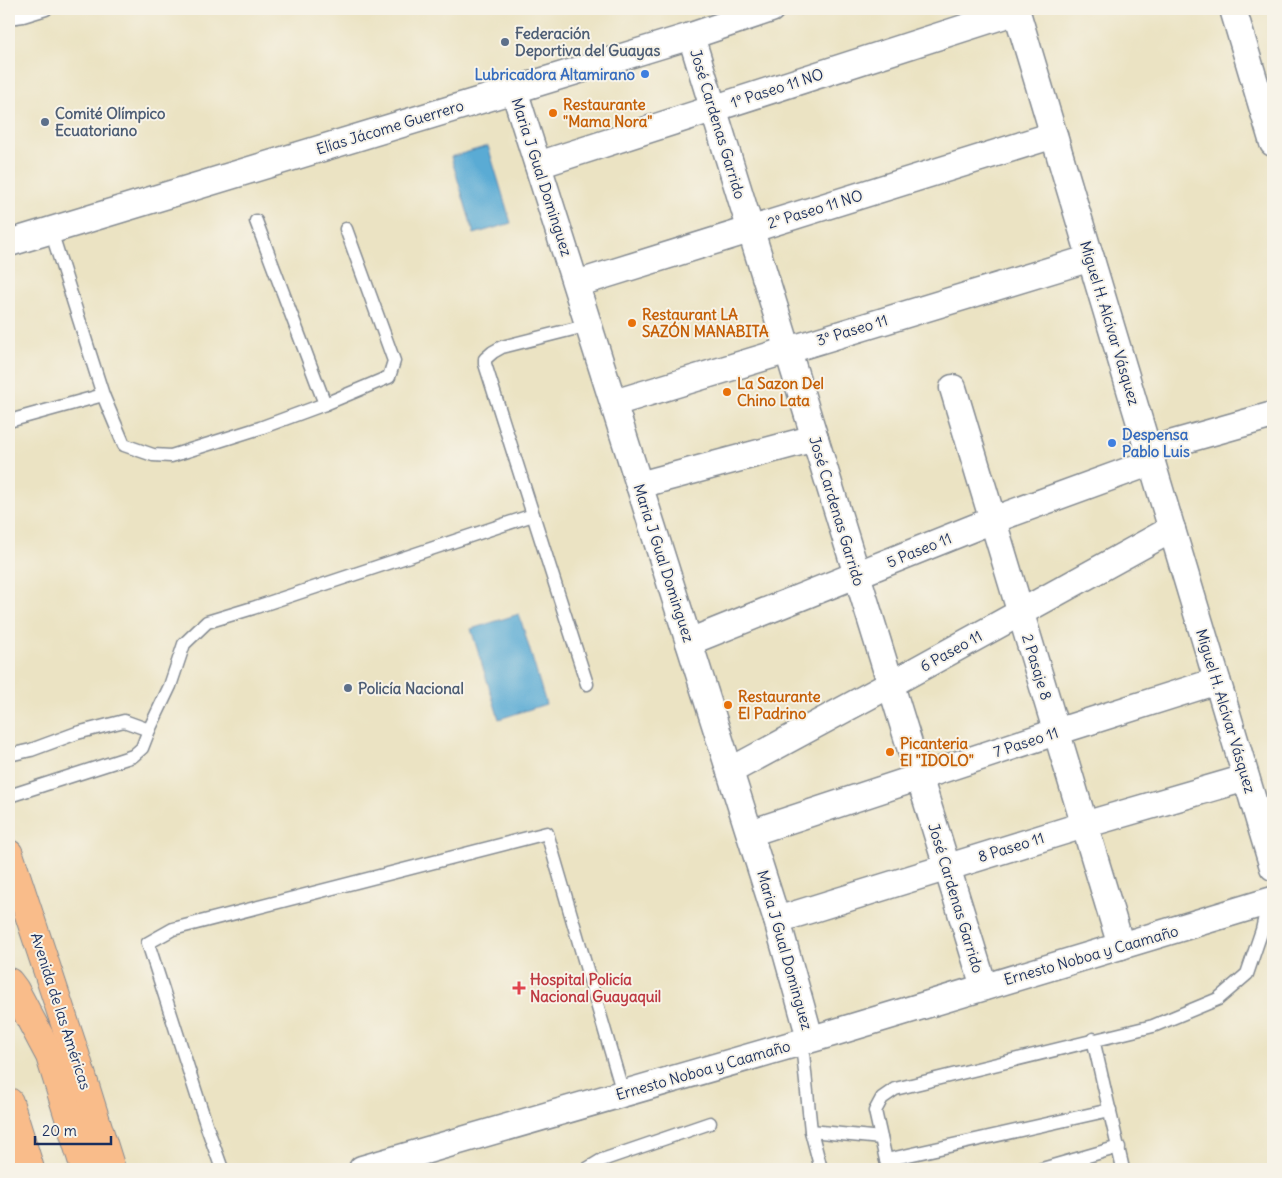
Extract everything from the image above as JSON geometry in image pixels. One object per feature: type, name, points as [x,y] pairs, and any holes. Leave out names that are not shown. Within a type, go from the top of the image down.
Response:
[{"type":"main road","name":"Avenida de las Américas","points":[[9,854],[111,1169]]},
{"type":"main road","points":[[9,982],[50,1056],[85,1169]]},
{"type":"main road","points":[[9,1102],[30,1169]]},
{"type":"street","name":"Elías Jácome Guerrero","points":[[9,243],[691,36],[771,9]]},
{"type":"street","points":[[1233,9],[1264,80],[1273,143]]},
{"type":"street","name":"1º Paseo 11 NO","points":[[538,165],[1016,10]]},
{"type":"street","name":"Miguel H. Alcívar Vásquez","points":[[1016,10],[1273,867]]},
{"type":"street","name":"José Cardenas Garrido","points":[[691,36],[984,986]]},
{"type":"street","name":"Maria J Gual Dominguez","points":[[514,90],[750,833],[810,1038]]},
{"type":"street","name":"2º Paseo 11 NO","points":[[576,284],[1054,135]]},
{"type":"street","name":"3º Paseo 11","points":[[614,403],[1091,258]]},
{"type":"street","name":"2 Pasaje 8","points":[[953,388],[1121,946]]},
{"type":"street","name":"5 Paseo 11","points":[[689,642],[1150,456],[1273,415]]},
{"type":"street","points":[[639,485],[814,438]]},
{"type":"street","name":"6 Paseo 11","points":[[730,771],[1172,528]]},
{"type":"street","name":"7 Paseo 11","points":[[750,833],[1217,681]]},
{"type":"street","name":"8 Paseo 11","points":[[777,920],[1084,825],[1246,778]]},
{"type":"street","name":"Ernesto Noboa y Caamaño","points":[[362,1169],[1271,901]]},
{"type":"lane","points":[[9,18],[46,9]]},
{"type":"lane","points":[[256,221],[325,404]]},
{"type":"lane","points":[[51,231],[102,395],[124,445],[153,455],[171,456],[260,428],[325,404],[389,377],[394,360],[346,229]]},
{"type":"lane","points":[[587,684],[485,359],[502,347],[589,326]]},
{"type":"lane","points":[[9,420],[102,395]]},
{"type":"lane","points":[[9,796],[133,756],[142,748],[170,686],[184,644],[207,622],[533,515]]},
{"type":"lane","points":[[9,755],[31,750],[77,733],[124,722],[149,730]]},
{"type":"lane","points":[[222,1169],[148,943],[173,929],[547,832],[623,1093]]},
{"type":"lane","points":[[1110,1110],[887,1165],[875,1112],[882,1098],[895,1090],[1153,1026],[1218,999],[1247,974],[1271,901]]},
{"type":"lane","points":[[810,1038],[803,1052],[811,1131],[821,1169]]},
{"type":"lane","points":[[1093,1040],[1123,1169]]},
{"type":"lane","points":[[587,1169],[602,1160],[710,1123]]},
{"type":"lane","points":[[811,1131],[881,1138]]},
{"type":"lane","points":[[1042,1169],[1119,1147]]},
{"type":"water","points":[[488,146],[511,223],[474,234],[451,157]]},
{"type":"water","points":[[519,614],[546,704],[499,719],[471,629]]},
{"type":"place","name":"Federación Deportiva del Guayas","points":[[505,42]]},
{"type":"place","name":"Lubricadora Altamirano","points":[[645,74]]},
{"type":"place","name":"Restaurante \"Mama Nora\"","points":[[553,113]]},
{"type":"place","name":"Comité Olímpico Ecuatoriano","points":[[45,122]]},
{"type":"place","name":"Restaurant LA SAZÓN MANABITA","points":[[632,323]]},
{"type":"place","name":"La Sazon Del Chino Lata","points":[[727,392]]},
{"type":"place","name":"Despensa Pablo Luis","points":[[1112,443]]},
{"type":"place","name":"Policía Nacional","points":[[348,688]]},
{"type":"place","name":"Restaurante El Padrino","points":[[728,705]]},
{"type":"place","name":"Picanteria El \"IDOLO\"","points":[[890,752]]},
{"type":"place","name":"Hospital Policía Nacional Guayaquil","points":[[519,988]]}]
